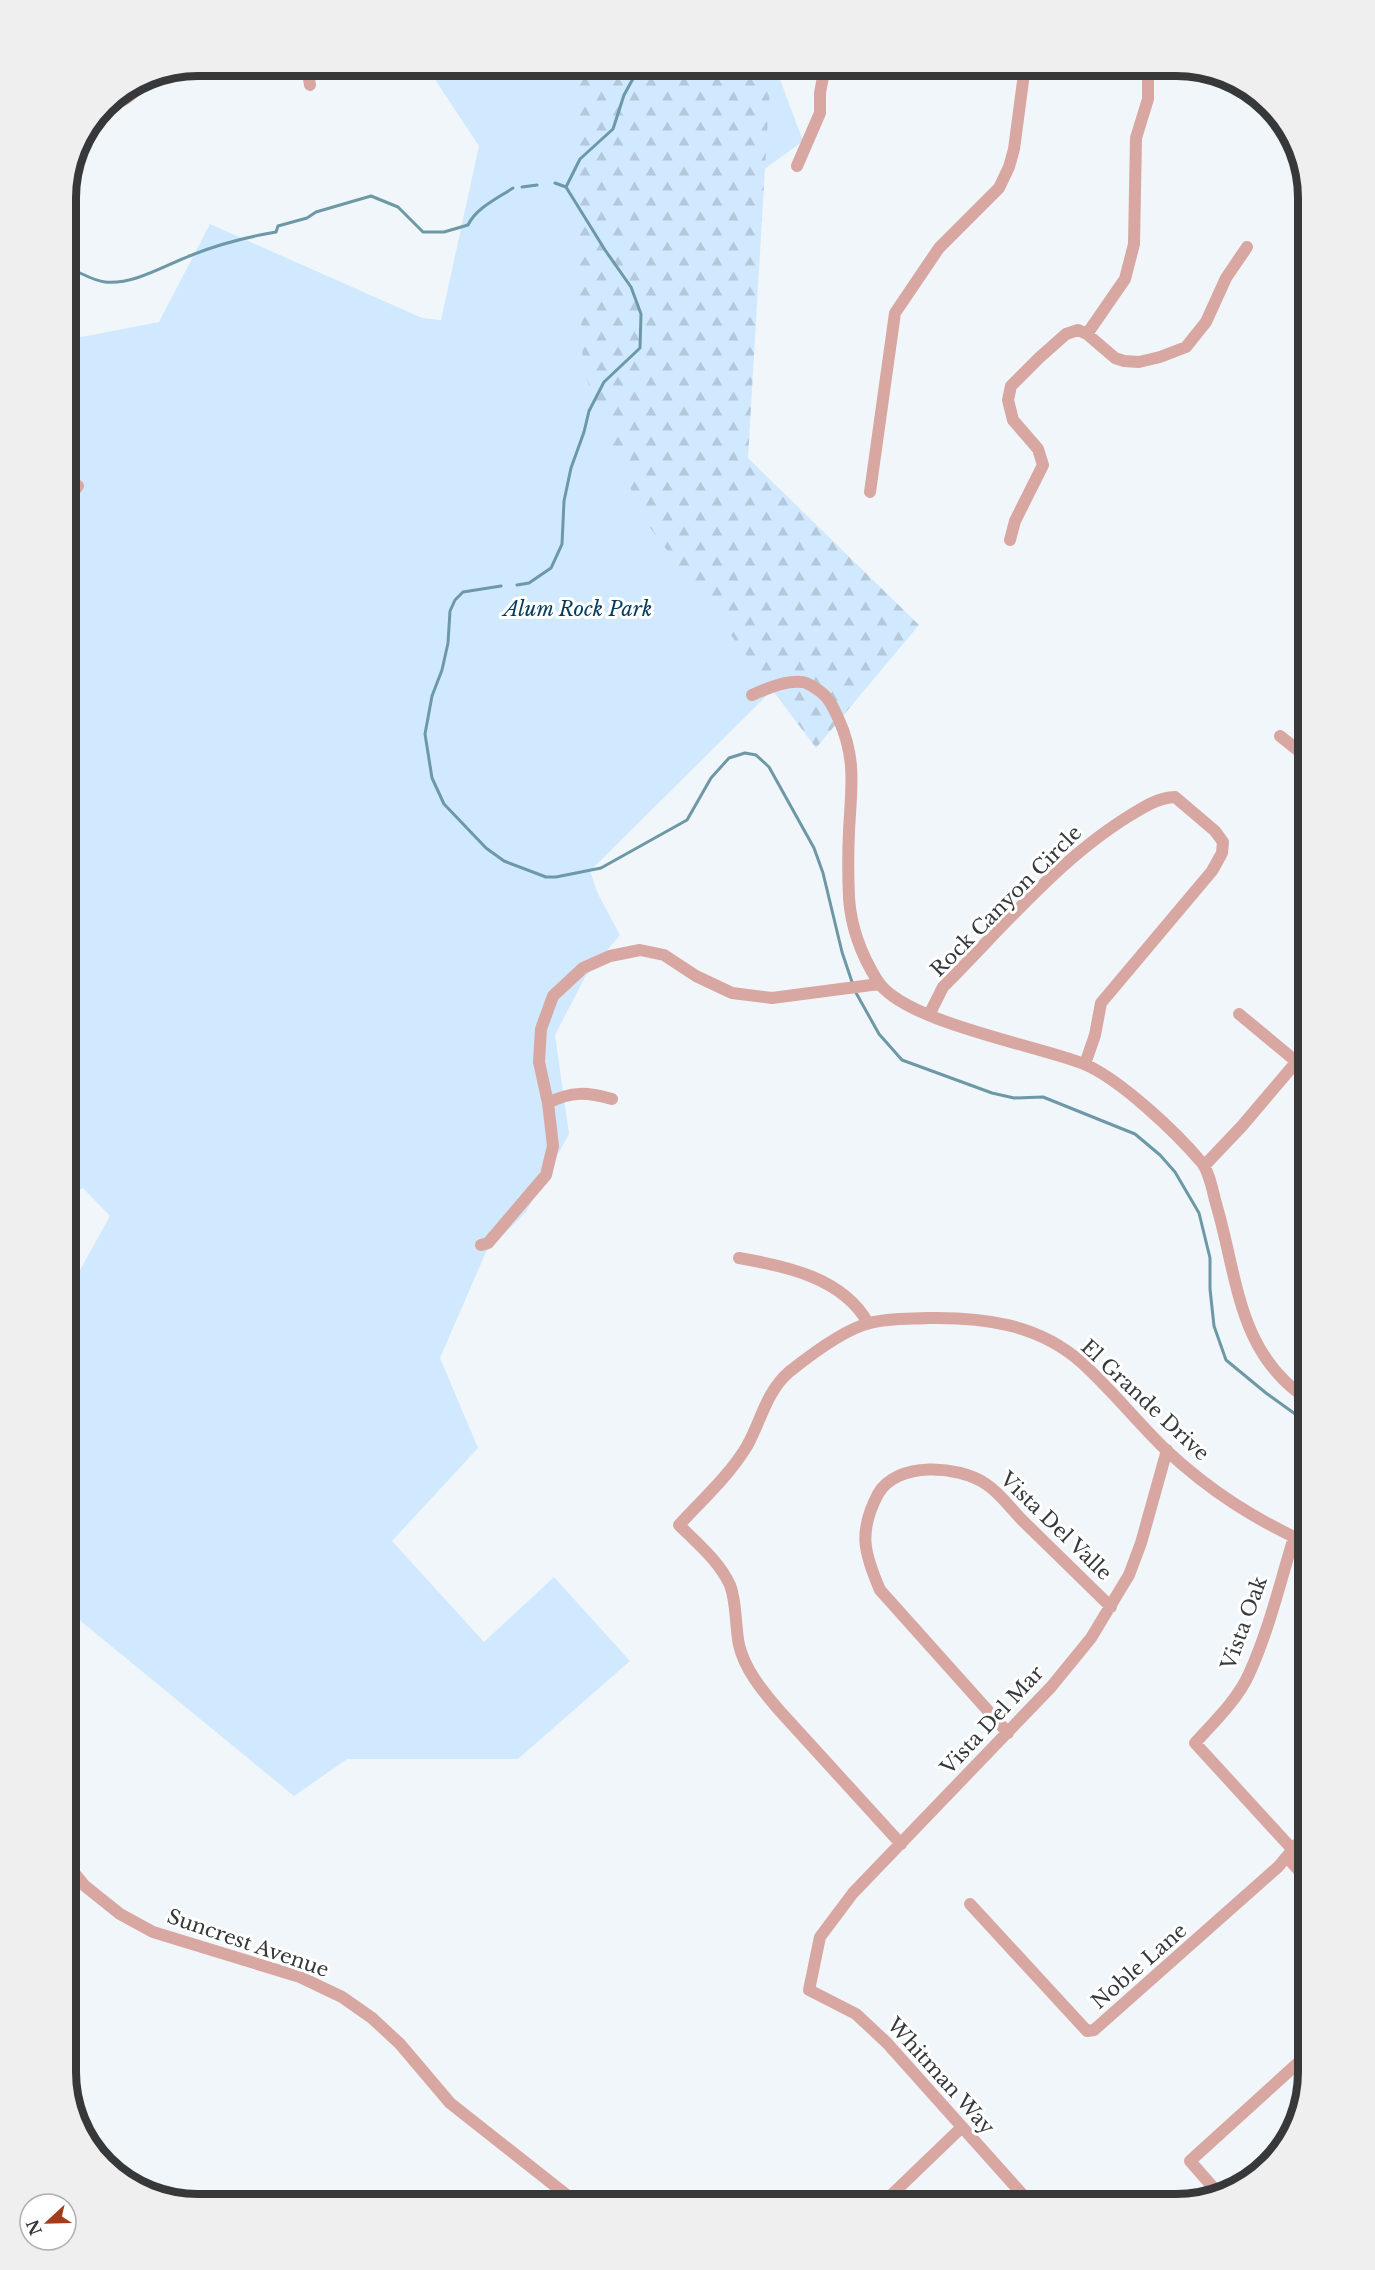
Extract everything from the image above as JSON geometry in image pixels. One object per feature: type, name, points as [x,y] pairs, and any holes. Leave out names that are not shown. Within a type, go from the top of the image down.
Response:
[{"type":"street","points":[[309,76],[310,85]]},
{"type":"street","points":[[797,166],[820,113],[823,77]]},
{"type":"street","points":[[870,492],[895,313],[939,248],[999,188],[1009,167],[1014,148],[1024,77]]},
{"type":"street","points":[[1087,334],[1125,279],[1134,244],[1136,138],[1148,99],[1148,77]]},
{"type":"street","points":[[1010,540],[1015,521],[1043,465],[1038,449],[1012,420],[1008,400],[1011,386],[1066,334],[1078,330],[1087,334],[1115,358],[1124,361],[1140,362],[1186,347],[1206,322],[1226,278],[1247,247]]},
{"type":"street","points":[[752,695],[768,688],[802,682],[821,691],[831,701],[849,742],[852,779],[849,900],[862,953],[879,984],[902,1002],[929,1015],[1085,1064],[1114,1082],[1166,1126],[1204,1166],[1226,1239],[1235,1285],[1248,1329],[1276,1371],[1298,1392]]},
{"type":"street","points":[[1280,736],[1298,750]]},
{"type":"street","name":"Rock Canyon Circle","points":[[929,1015],[943,987],[1077,852],[1152,802],[1175,796],[1215,831],[1223,842],[1222,853],[1212,871],[1101,1003],[1095,1035],[1085,1064]]},
{"type":"street","points":[[481,1245],[488,1243],[546,1175],[553,1146],[548,1103],[539,1062],[541,1029],[553,996],[583,968],[610,956],[640,951],[664,955],[696,976],[732,993],[772,998],[879,984]]},
{"type":"street","points":[[1204,1166],[1297,1062],[1239,1014]]},
{"type":"street","points":[[548,1103],[565,1095],[590,1093],[612,1099]]},
{"type":"street","points":[[739,1258],[779,1264],[818,1279],[860,1308],[868,1323]]},
{"type":"street","name":"El Grande Drive","points":[[902,1844],[777,1709],[761,1688],[745,1662],[739,1646],[730,1587],[721,1568],[679,1525],[728,1473],[747,1446],[769,1398],[787,1374],[816,1351],[868,1323],[907,1319],[976,1319],[1014,1326],[1048,1339],[1080,1361],[1167,1450],[1222,1498],[1298,1539]]},
{"type":"street","name":"Vista Del Mar","points":[[809,1990],[820,1937],[853,1893],[1051,1687],[1111,1607],[1129,1575],[1141,1543],[1167,1450]]},
{"type":"street","name":"Vista Del Valle","points":[[1008,1733],[880,1590],[867,1562],[865,1541],[867,1521],[880,1491],[891,1479],[920,1470],[955,1473],[986,1484],[1111,1607]]},
{"type":"street","name":"Vista Oak","points":[[1290,1854],[1196,1743],[1224,1711],[1249,1675],[1277,1598],[1294,1537]]},
{"type":"street","points":[[1298,1844],[1290,1854],[1298,1866]]},
{"type":"street","name":"Noble Lane","points":[[970,1904],[1087,2031],[1094,2030],[1221,1920],[1290,1854]]},
{"type":"street","name":"Suncrest Avenue","points":[[76,1875],[85,1886],[120,1914],[153,1932],[300,1977],[342,1997],[372,2018],[400,2044],[450,2103],[565,2193]]},
{"type":"street","name":"Whitman Way","points":[[809,1990],[856,2014],[887,2043],[1022,2194]]},
{"type":"street","points":[[1213,2188],[1190,2162],[1298,2063]]},
{"type":"street","points":[[893,2194],[962,2128]]},
{"type":"green space","name":"Alum Rock Park","points":[[433,76],[779,77],[803,141],[725,198],[689,441],[849,614],[590,871],[598,894],[620,935],[585,977],[555,1035],[569,1134],[526,1212],[486,1252],[440,1358],[478,1448],[392,1541],[484,1642],[554,1577],[630,1661],[518,1759],[347,1759],[294,1796],[76,1617],[76,1276],[110,1216],[83,1188],[76,1191],[77,338],[159,322],[210,224],[422,318],[441,320],[479,146]]},
{"type":"green space","points":[[572,76],[770,77],[748,458],[919,625],[816,748],[642,517],[583,370]]},
{"type":"waterway","points":[[517,585],[529,583],[551,568],[562,544],[564,501],[571,468],[589,411],[604,382],[640,348],[641,314],[631,287],[566,187],[580,159],[613,129],[624,95],[634,76]]},
{"type":"waterway","points":[[555,183],[566,187]]},
{"type":"waterway","points":[[522,187],[537,185]]},
{"type":"waterway","points":[[77,272],[105,282],[127,280],[212,247],[276,232],[278,226],[371,196],[398,207],[423,232],[444,232],[468,225],[482,208],[513,188]]},
{"type":"waterway","points":[[501,586],[463,592],[455,600],[450,611],[448,643],[442,670],[432,696],[425,734],[432,778],[444,804],[486,848],[504,861],[546,877],[556,877],[601,868],[687,820],[711,778],[729,758],[745,753],[756,755],[769,767],[814,848],[823,873],[842,952],[853,985]]},
{"type":"waterway","points":[[855,991],[879,1034],[902,1060],[992,1093],[1014,1098],[1043,1097],[1135,1134],[1160,1155],[1175,1172],[1199,1213],[1210,1258],[1210,1289],[1214,1326],[1226,1360],[1298,1416]]}]
